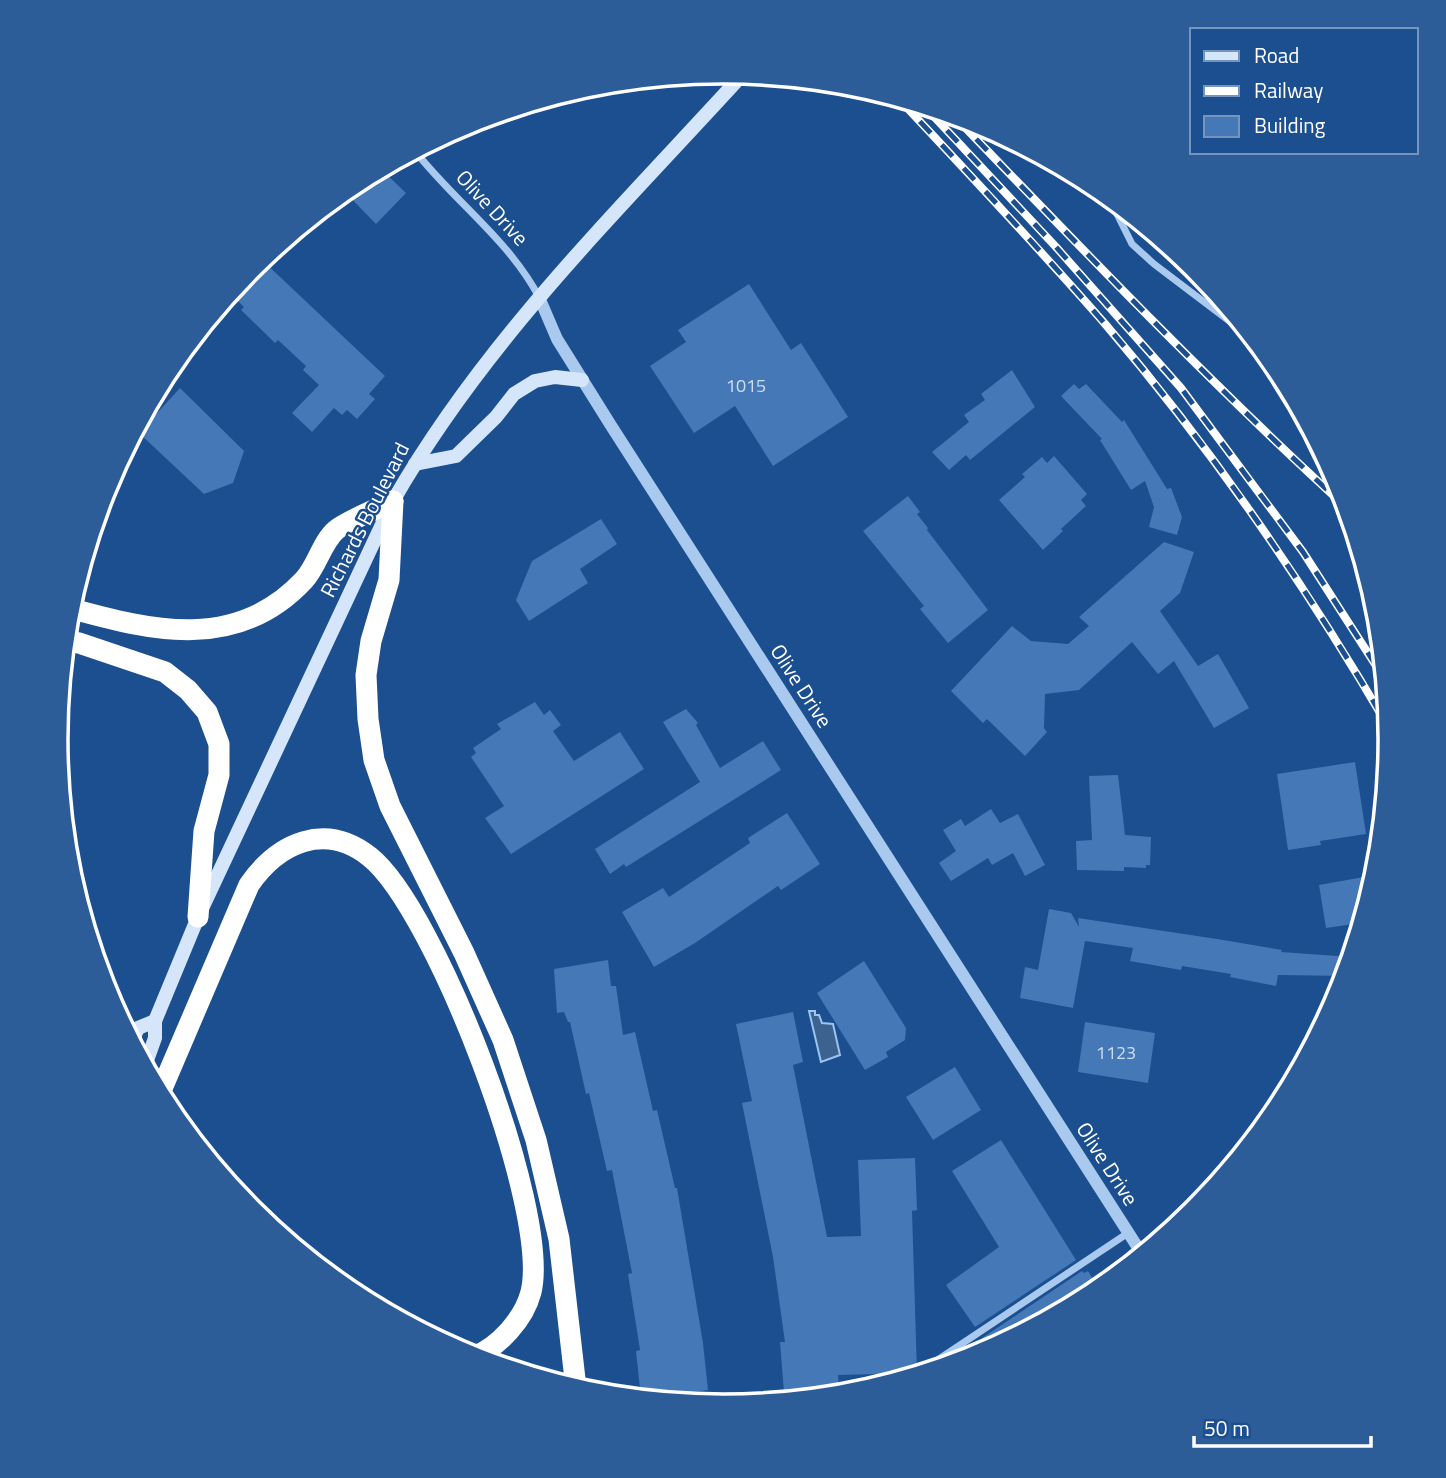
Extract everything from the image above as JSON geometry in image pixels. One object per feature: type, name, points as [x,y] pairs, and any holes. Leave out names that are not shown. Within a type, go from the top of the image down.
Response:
[{"type":"highway","points":[[81,611],[126,624],[165,630],[202,631],[236,623],[266,611],[305,579],[335,531],[393,501]]},
{"type":"highway","points":[[393,501],[389,580],[371,641],[366,675],[368,719],[374,760],[390,806],[464,953],[503,1040],[536,1140],[559,1239],[575,1376]]},
{"type":"highway","points":[[76,643],[165,672],[188,690],[207,712],[219,744],[219,775],[204,831],[198,917]]},
{"type":"highway","points":[[165,1080],[249,886],[261,868],[293,844],[313,839],[335,839],[370,857],[399,889],[449,981],[474,1039],[505,1129],[529,1223],[534,1259],[531,1292],[519,1320],[500,1340],[486,1349]]},
{"type":"main road","name":"Richards Boulevard","points":[[149,1054],[155,1038],[155,1021],[198,917],[393,501],[415,464],[459,397],[539,298],[733,84]]},
{"type":"main road","points":[[415,464],[456,456],[496,417],[514,394],[535,381],[555,377],[582,380]]},
{"type":"main road","name":"Richards Boulevard","points":[[137,1031],[155,1021]]},
{"type":"street","name":"Olive Drive","points":[[421,159],[433,174],[484,223],[527,276],[557,339],[582,380],[1137,1246]]},
{"type":"street","points":[[1119,218],[1132,244],[1222,315]]},
{"type":"street","points":[[946,1354],[1129,1233]]},
{"type":"water","points":[[809,1011],[815,1011],[822,1023],[833,1024],[840,1055],[821,1062]]},
{"type":"building","points":[[389,176],[406,193],[376,224],[352,200]]},
{"type":"building","points":[[270,267],[385,376],[369,394],[375,399],[357,419],[347,410],[342,415],[334,408],[312,432],[292,413],[319,385],[303,370],[306,366],[278,340],[275,343],[241,310],[244,307],[237,300]]},
{"type":"building","points":[[749,284],[791,350],[801,343],[848,417],[773,466],[735,406],[694,433],[650,366],[686,342],[678,330]]},
{"type":"building","points":[[1012,370],[1035,407],[970,460],[966,455],[949,470],[932,452],[969,422],[964,415],[985,400],[981,394]]},
{"type":"building","points":[[1074,384],[1079,389],[1086,384],[1122,422],[1124,420],[1167,489],[1171,488],[1182,517],[1177,535],[1149,527],[1154,507],[1145,481],[1131,490],[1100,440],[1102,439],[1061,396]]},
{"type":"building","points":[[180,388],[244,451],[233,483],[204,494],[143,437],[153,418]]},
{"type":"building","points":[[1054,456],[1087,494],[1081,500],[1086,506],[1043,550],[999,500],[1025,477],[1022,474],[1042,457],[1047,463]]},
{"type":"building","points":[[908,496],[920,512],[917,514],[927,530],[988,610],[948,643],[920,609],[924,606],[863,531]]},
{"type":"building","points":[[601,519],[617,544],[580,569],[588,583],[529,621],[516,600],[532,561]]},
{"type":"building","points":[[1164,542],[1194,552],[1180,593],[1160,611],[1198,666],[1218,654],[1249,708],[1214,728],[1174,661],[1158,674],[1132,642],[1079,690],[1045,694],[1044,728],[1047,732],[1025,756],[987,719],[983,723],[951,691],[1012,626],[1031,641],[1068,644],[1089,626],[1079,617]]},
{"type":"building","points":[[535,702],[544,715],[550,710],[561,725],[553,731],[574,761],[620,732],[644,769],[511,854],[485,818],[504,806],[471,757],[476,753],[473,748],[501,729],[497,724]]},
{"type":"building","points":[[686,709],[698,723],[696,725],[720,768],[763,741],[781,770],[626,867],[624,864],[610,874],[595,849],[700,782],[663,722]]},
{"type":"building","points":[[1355,762],[1366,834],[1320,841],[1321,845],[1288,850],[1277,774]]},
{"type":"building","points":[[1118,775],[1125,835],[1151,837],[1150,865],[1146,865],[1146,868],[1124,867],[1124,871],[1077,870],[1076,841],[1092,840],[1089,776]]},
{"type":"building","points":[[991,809],[1000,823],[1018,814],[1045,865],[1025,876],[1013,853],[992,865],[988,858],[951,881],[939,863],[956,851],[943,830],[961,819],[965,826]]},
{"type":"building","points":[[787,813],[820,864],[781,890],[778,886],[695,943],[654,967],[622,912],[663,888],[669,897],[750,843],[748,838]]},
{"type":"building","points":[[1363,877],[1350,925],[1326,928],[1319,885]]},
{"type":"building","points":[[1049,909],[1071,913],[1079,927],[1078,918],[1217,939],[1282,950],[1281,952],[1340,956],[1333,976],[1278,975],[1276,986],[1230,977],[1231,974],[1182,966],[1181,970],[1130,961],[1133,948],[1085,941],[1073,1008],[1020,998],[1025,967],[1038,970]]},
{"type":"building","points":[[608,960],[611,986],[616,986],[623,1035],[635,1032],[653,1111],[657,1110],[677,1188],[703,1343],[708,1390],[688,1392],[640,1388],[636,1351],[640,1350],[628,1274],[632,1273],[612,1170],[607,1171],[570,1022],[564,1012],[557,1013],[554,969]]},
{"type":"building","points":[[864,961],[906,1028],[905,1040],[886,1052],[888,1057],[865,1070],[817,993]]},
{"type":"building","points":[[793,1012],[803,1062],[793,1065],[827,1237],[861,1236],[858,1160],[915,1158],[917,1210],[912,1211],[917,1364],[880,1374],[838,1375],[839,1383],[784,1390],[780,1342],[785,1342],[773,1257],[742,1103],[752,1101],[736,1024]]},
{"type":"building","points":[[1085,1022],[1155,1033],[1148,1083],[1078,1072]]},
{"type":"building","points":[[955,1067],[981,1110],[933,1140],[906,1097]]},
{"type":"building","points":[[1001,1140],[1076,1260],[975,1327],[946,1285],[999,1247],[952,1171]]},
{"type":"building","points":[[1082,1271],[1088,1271],[1093,1279],[1013,1326],[982,1338]]},
{"type":"railway","points":[[912,113],[1081,296],[1184,421],[1291,571],[1377,707]]},
{"type":"railway","points":[[938,121],[1056,247],[1181,388],[1303,552],[1373,660]]},
{"type":"railway","points":[[970,132],[1196,364],[1329,492]]}]
